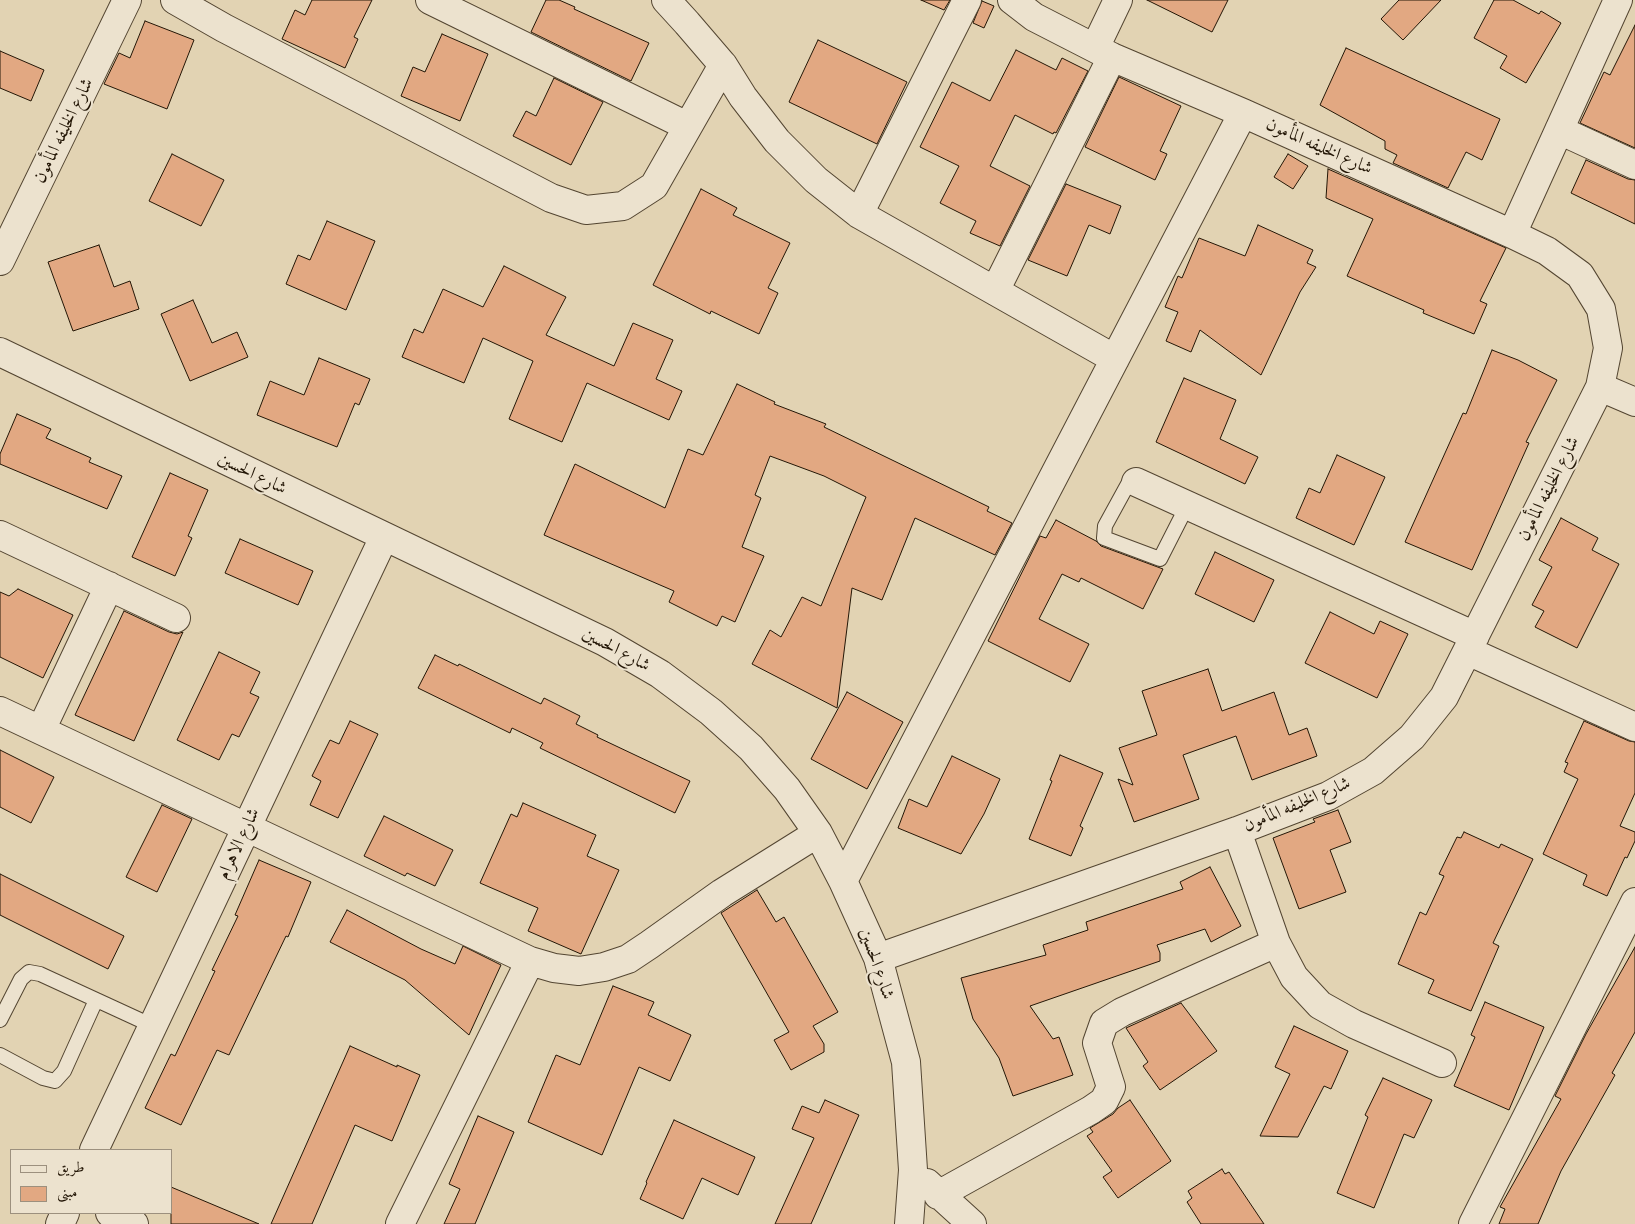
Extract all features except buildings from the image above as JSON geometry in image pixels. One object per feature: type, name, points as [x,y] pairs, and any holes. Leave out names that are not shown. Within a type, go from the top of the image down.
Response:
[{"type":"street","name":"شارع الخليفه المأمون","points":[[0,261],[127,0]]},
{"type":"street","points":[[175,0],[224,28],[543,194],[586,210],[623,206],[654,186],[723,66]]},
{"type":"street","points":[[430,0],[687,126]]},
{"type":"street","points":[[666,0],[723,66],[743,97],[777,141],[816,180],[859,214],[1115,359]]},
{"type":"street","points":[[859,214],[967,0]]},
{"type":"street","name":"شارع الخليفه المأمون","points":[[878,958],[1237,831],[1328,796],[1373,771],[1412,737],[1444,697],[1600,387],[1608,348],[1601,309],[1580,275],[1547,251],[1104,52],[1034,17],[1012,0]]},
{"type":"street","points":[[995,291],[1104,52],[1118,0]]},
{"type":"street","points":[[1512,234],[1618,0]]},
{"type":"street","points":[[843,881],[1243,113]]},
{"type":"street","points":[[1559,130],[1635,166]]},
{"type":"street","name":"شارع الحسين","points":[[0,352],[605,642],[660,674],[711,712],[751,748],[786,789],[818,832],[843,881],[878,958],[906,1062],[913,1170],[909,1224]]},
{"type":"street","points":[[1600,387],[1635,402]]},
{"type":"street","points":[[1136,482],[1471,644],[1635,727]]},
{"type":"street","points":[[0,535],[176,618]]},
{"type":"street","name":"شارع الاهرام","points":[[94,1149],[384,537]]},
{"type":"street","points":[[41,730],[109,586]]},
{"type":"street","points":[[0,711],[530,961],[554,968],[579,971],[604,968],[628,959],[722,893],[818,832]]},
{"type":"street","points":[[1237,831],[1276,943],[1294,977],[1320,1006],[1354,1024],[1442,1063]]},
{"type":"street","points":[[1473,1224],[1635,902]]},
{"type":"street","points":[[938,1195],[1092,1110],[1104,1101],[1111,1087],[1096,1042],[1104,1023],[1122,1012],[1276,943]]},
{"type":"street","points":[[400,1224],[530,961]]},
{"type":"street","points":[[913,1170],[938,1195],[972,1224]]},
{"type":"street","points":[[112,1214],[134,1224]]},
{"type":"lane","points":[[1136,482],[1128,484],[1105,526],[1104,538],[1160,559],[1186,506]]},
{"type":"lane","points":[[0,1020],[20,979],[29,972],[40,974],[153,1026]]},
{"type":"lane","points":[[0,1055],[43,1078],[56,1081],[64,1071],[96,1000]]}]
